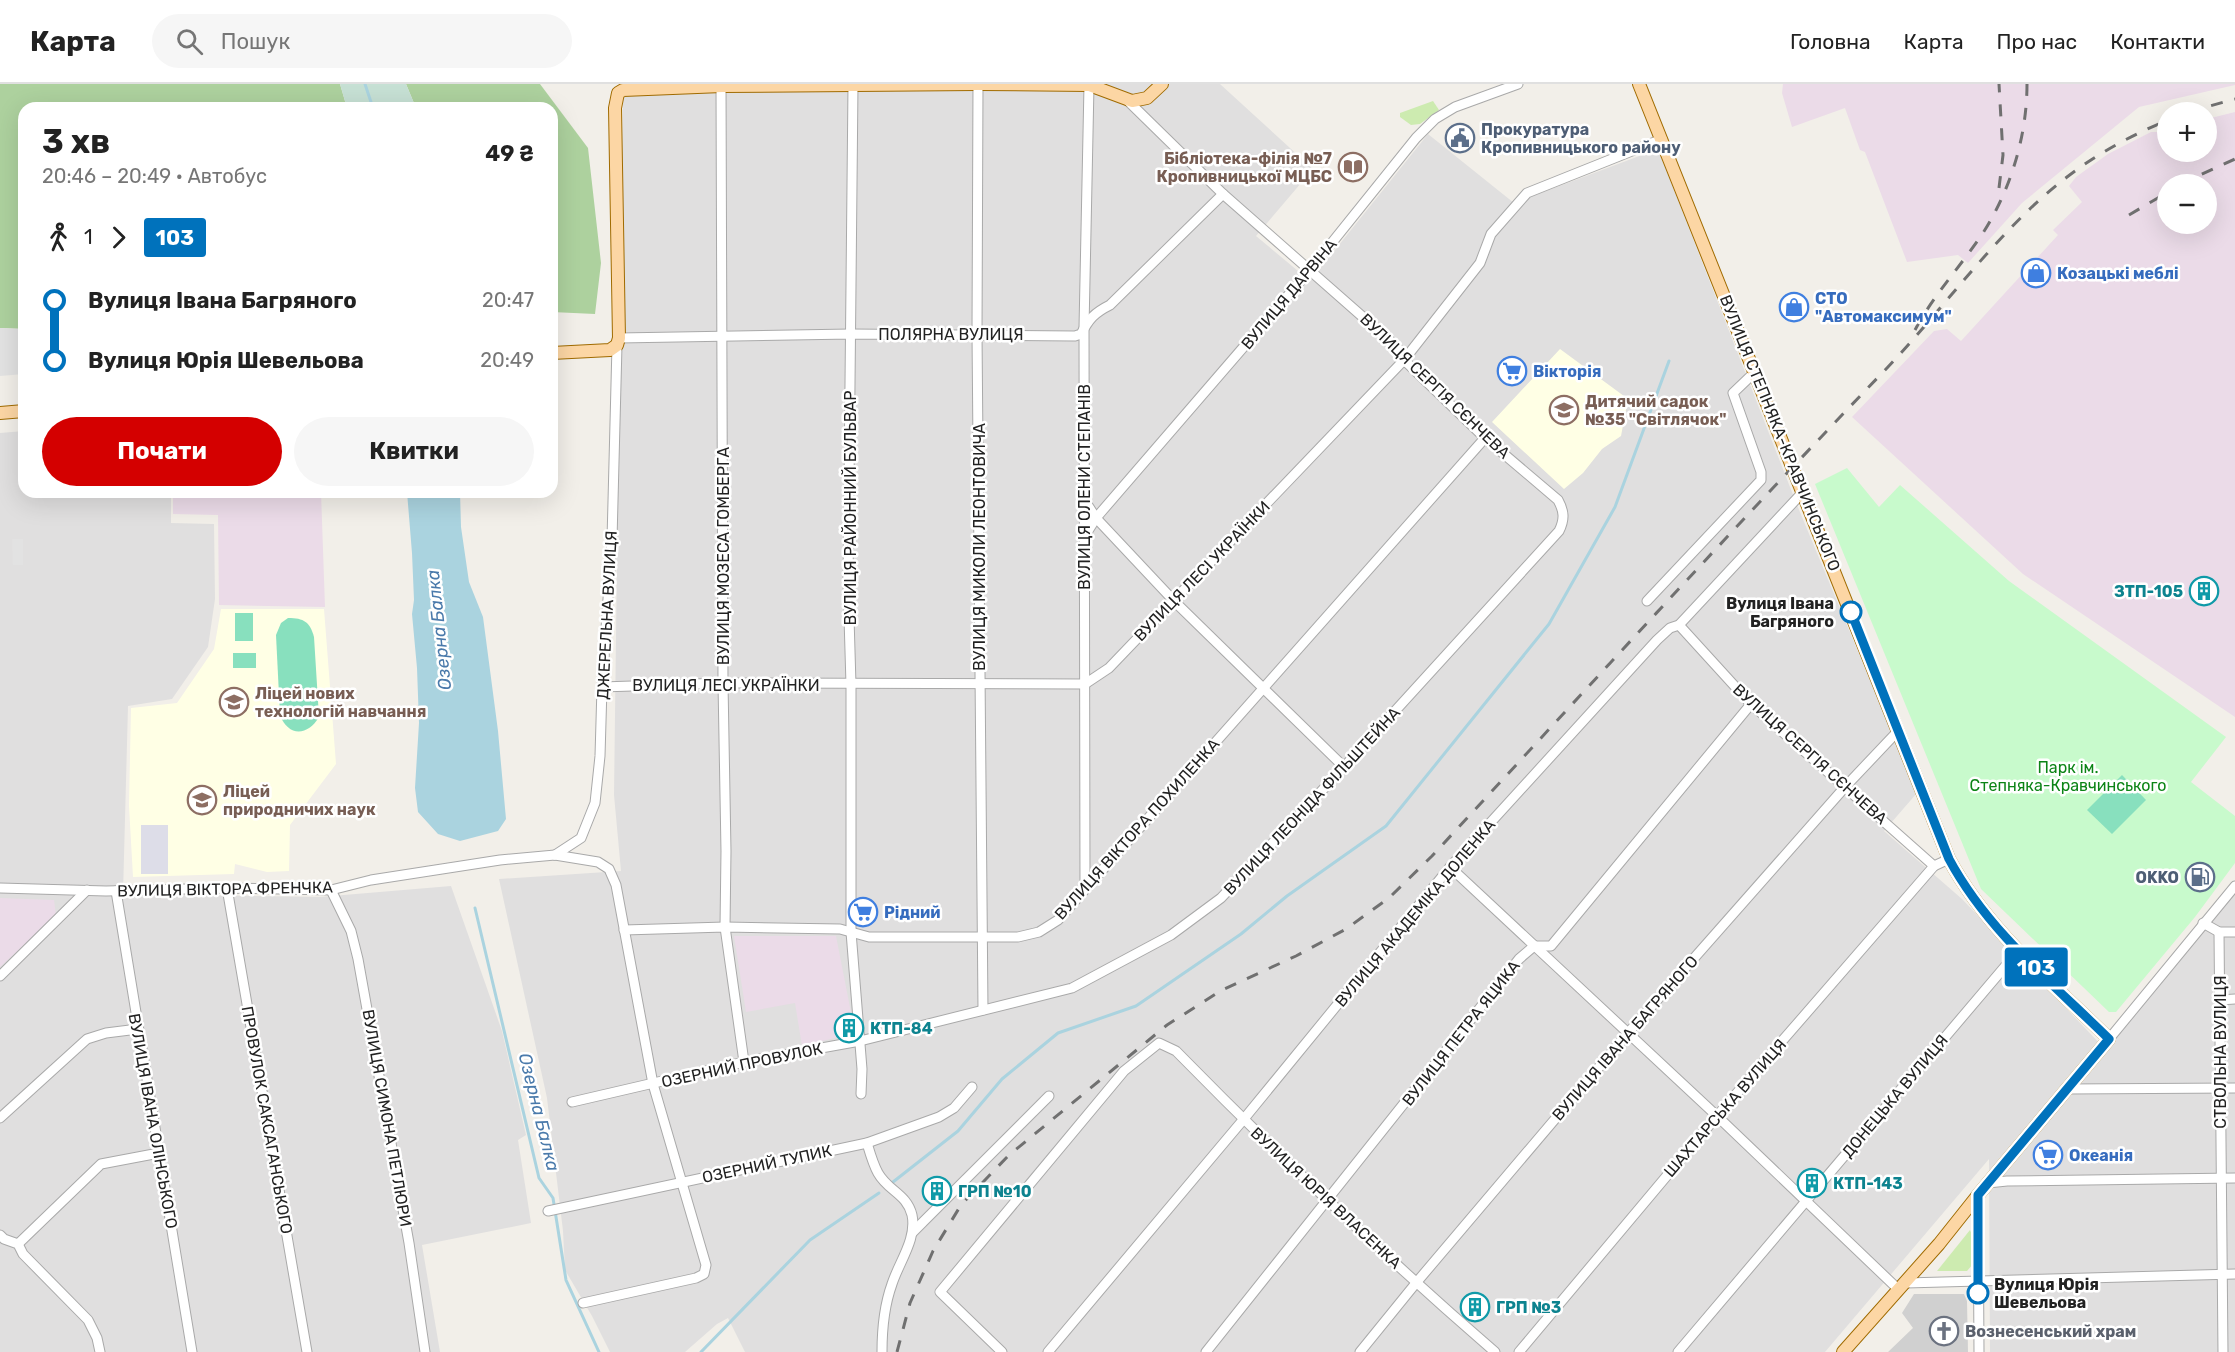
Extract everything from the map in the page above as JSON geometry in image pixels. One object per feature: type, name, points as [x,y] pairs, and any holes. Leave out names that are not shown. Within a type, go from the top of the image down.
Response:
[{"type":"main road","points":[[618,88],[722,85],[1089,85],[1127,100],[1142,101],[1162,84]]},
{"type":"main road","name":"ВУЛИЦЯ СТЕПНЯКА-КРАВЧИНСЬКОГО","points":[[1639,84],[1949,859],[1975,902],[2019,950],[2109,1039]]},
{"type":"main road","name":"ДЖЕРЕЛЬНА ВУЛИЦЯ","points":[[618,88],[615,108],[618,341]]},
{"type":"main road","points":[[558,353],[610,350],[618,341]]},
{"type":"main road","points":[[0,413],[18,412]]},
{"type":"main road","points":[[1844,1352],[1939,1245],[2109,1039]]},
{"type":"street","name":"ВУЛИЦЯ МИКОЛИ ЛЕОНТОВИЧА","points":[[978,84],[977,334],[983,1010]]},
{"type":"street","points":[[1104,84],[1113,93]]},
{"type":"street","name":"ВУЛИЦЯ ДАРВІНА","points":[[1084,537],[1096,518],[1310,270],[1416,138],[1435,119],[1455,107],[1518,84]]},
{"type":"street","name":"ВУЛИЦЯ МОЗЕСА ГОМБЕРГА","points":[[722,85],[725,927],[744,1062]]},
{"type":"street","name":"ВУЛИЦЯ РАЙОННИЙ БУЛЬВАР","points":[[853,85],[848,583],[851,685],[851,932],[862,1069],[861,1094]]},
{"type":"street","name":"ВУЛИЦЯ ОЛЕНИ СТЕПАНІВ","points":[[1084,888],[1084,328],[1089,85]]},
{"type":"street","name":"ВУЛИЦЯ СЕРГІЯ СЄНЧЕВА","points":[[1127,100],[1223,194],[1397,347],[1404,360],[1485,438],[1558,500]]},
{"type":"street","name":"ВУЛИЦЯ ЛЕСІ УКРАЇНКИ","points":[[602,687],[723,683],[1085,684],[1109,668],[1404,360],[1480,263],[1491,234],[1527,193],[1662,139]]},
{"type":"street","name":"ПОЛЯРНА ВУЛИЦЯ","points":[[618,341],[722,336],[851,334],[1075,336],[1081,334],[1094,312],[1110,305],[1223,194]]},
{"type":"street","name":"ДЖЕРЕЛЬНА ВУЛИЦЯ","points":[[555,855],[581,838],[595,803],[600,756],[602,687],[612,540],[618,341]]},
{"type":"street","points":[[1647,601],[1761,480],[1761,472],[1734,393],[1755,372]]},
{"type":"street","name":"ВУЛИЦЯ ВІКТОРА ПОХИЛЕНКА","points":[[624,930],[725,927],[840,928],[869,937],[1018,937],[1039,932],[1058,920],[1485,438]]},
{"type":"street","name":"ВУЛИЦЯ АКАДЕМІКА ДОЛЕНКА","points":[[1048,1352],[1243,1120],[1450,867],[1657,640],[1670,628],[1679,625],[1802,493]]},
{"type":"street","points":[[1084,499],[1096,518],[1174,601],[1344,767]]},
{"type":"street","name":"ВУЛИЦЯ ЛЕОНІДА ФІЛЬШТЕЙНА","points":[[983,1010],[1072,988],[1171,935],[1221,898],[1559,531],[1563,521],[1563,510],[1558,500]]},
{"type":"street","name":"ВУЛИЦЯ СЕРГІЯ СЄНЧЕВА","points":[[1679,625],[1750,704],[1934,867]]},
{"type":"street","name":"ВУЛИЦЯ ПЕТРА ЯЦИКА","points":[[1206,1352],[1519,959],[1534,946],[1551,946],[1750,704]]},
{"type":"street","name":"ВУЛИЦЯ ІВАНА БАГРЯНОГО","points":[[1360,1352],[1628,1033],[1845,787],[1898,731]]},
{"type":"street","points":[[555,855],[598,862],[609,869],[616,885],[653,1084],[706,1265],[704,1274],[696,1278],[583,1303]]},
{"type":"street","name":"ВУЛИЦЯ ВІКТОРА ФРЕНЧКА","points":[[0,888],[116,891],[227,888],[331,890],[397,876],[500,860],[555,855]]},
{"type":"street","points":[[1934,867],[1949,859]]},
{"type":"street","points":[[1450,867],[1806,1202],[1902,1286],[1978,1281],[2235,1274]]},
{"type":"street","name":"ШАХТАРСЬКА ВУЛИЦЯ","points":[[1519,1352],[1717,1116],[1934,867]]},
{"type":"street","points":[[2109,1039],[2235,886]]},
{"type":"street","name":"ПРОВУЛОК САКСАГАНСЬКОГО","points":[[227,888],[307,1352]]},
{"type":"street","points":[[0,976],[87,890]]},
{"type":"street","name":"ВУЛИЦЯ СИМОНА ПЕТЛЮРИ","points":[[331,890],[351,931],[358,959],[409,1243],[425,1352]]},
{"type":"street","name":"ВУЛИЦЯ ІВАНА ОЛІНСЬКОГО","points":[[116,891],[192,1352]]},
{"type":"street","points":[[2203,923],[2219,932],[2235,932]]},
{"type":"street","name":"СТВОЛЬНА ВУЛИЦЯ","points":[[2219,932],[2223,1352]]},
{"type":"street","name":"ДОНЕЦЬКА ВУЛИЦЯ","points":[[1678,1352],[2019,950]]},
{"type":"street","points":[[2220,1000],[2235,999]]},
{"type":"street","name":"ОЗЕРНИЙ ПРОВУЛОК","points":[[572,1102],[744,1062],[860,1041],[983,1010]]},
{"type":"street","points":[[0,1118],[87,1039],[106,1033],[138,1029]]},
{"type":"street","name":"ВУЛИЦЯ ЮРІЯ ВЛАСЕНКА","points":[[1002,1352],[940,1292],[1124,1071],[1159,1043],[1176,1051],[1243,1120],[1328,1201],[1416,1283],[1495,1352]]},
{"type":"street","name":"ОЗЕРНИЙ ТУПИК","points":[[548,1211],[867,1143],[939,1117],[954,1108],[972,1087]]},
{"type":"street","points":[[2067,1089],[2235,1088]]},
{"type":"street","points":[[882,1352],[883,1318],[891,1286],[913,1232],[1049,1096]]},
{"type":"street","points":[[867,1143],[878,1174],[893,1191],[908,1202],[913,1232]]},
{"type":"street","points":[[18,1244],[101,1164],[159,1153]]},
{"type":"street","points":[[1988,1183],[2235,1178]]},
{"type":"street","points":[[1978,1195],[1979,1352]]},
{"type":"street","points":[[1,1238],[18,1244],[24,1254],[88,1320],[97,1338],[100,1352]]},
{"type":"shaded area","points":[[340,84],[406,84],[414,102],[345,102]]},
{"type":"shaded area","points":[[623,84],[1220,84],[1313,169],[1256,236],[1310,281],[1428,134],[1514,203],[1658,149],[1797,505],[1917,793],[1884,831],[1962,899],[2104,1048],[2235,894],[2235,1352],[1990,1352],[1989,1159],[1825,1352],[745,1352],[728,1318],[717,1324],[685,1352],[610,1352],[565,1270],[563,1231],[547,1098],[499,879],[621,871],[614,795]]},
{"type":"shaded area","points":[[1783,84],[2235,84],[2139,107],[2022,203],[1968,263],[1958,255],[1907,262],[1865,152],[1860,150],[1845,108],[1792,127],[1782,93]]},
{"type":"shaded area","points":[[2235,112],[2235,717],[2023,574],[1852,417],[1934,331],[1947,329],[1961,341],[2058,235],[2053,230],[2082,202],[2069,186],[2076,177],[2108,154],[2151,132],[2157,132],[2157,162],[2217,162],[2217,116]]},
{"type":"shaded area","points":[[0,328],[18,329],[18,374],[0,376]]},
{"type":"shaded area","name":"Дитячий садок №35 \"Світлячок\"","points":[[1560,349],[1628,399],[1621,436],[1602,449],[1583,473],[1564,489],[1492,422]]},
{"type":"shaded area","points":[[18,432],[18,498],[171,498],[171,523],[214,524],[215,599],[208,647],[172,699],[128,706],[123,894],[320,897],[451,886],[502,1031],[526,1135],[518,1140],[531,1223],[422,1245],[440,1352],[0,1352],[0,433]]},
{"type":"shaded area","points":[[173,498],[321,498],[325,607],[219,605],[218,515],[173,514]]},
{"type":"shaded area","points":[[12,539],[23,539],[23,565],[13,565]]},
{"type":"shaded area","points":[[221,609],[324,609],[336,764],[290,825],[289,871],[267,872],[235,864],[234,874],[133,877],[129,806],[131,708],[177,703],[214,649]]},
{"type":"shaded area","points":[[141,825],[168,825],[168,874],[141,874]]},
{"type":"shaded area","points":[[0,898],[54,900],[56,916],[0,967]]},
{"type":"shaded area","points":[[734,936],[836,936],[855,1033],[802,1046],[795,1003],[746,1012]]},
{"type":"shaded area","points":[[1914,1294],[1964,1294],[1967,1301],[1968,1352],[1888,1352],[1913,1328],[1902,1313]]},
{"type":"green space","points":[[0,84],[340,84],[345,102],[18,102],[18,329],[0,328]]},
{"type":"green space","points":[[406,84],[540,84],[554,102],[414,102]]},
{"type":"green space","points":[[1433,101],[1439,110],[1420,124],[1411,125],[1400,117],[1400,113]]},
{"type":"green space","points":[[558,108],[588,148],[601,263],[595,314],[558,312]]},
{"type":"green space","name":"Парк ім. Степняка-Кравчинського","points":[[1847,468],[1879,507],[1900,485],[2009,581],[2226,737],[2191,782],[2235,816],[2235,863],[2195,917],[2116,1012],[2109,1012],[1981,889],[1815,484]]},
{"type":"green space","points":[[235,613],[253,613],[253,641],[235,641]]},
{"type":"green space","points":[[288,618],[306,622],[314,637],[319,717],[304,731],[288,727],[280,715],[276,635],[281,623]]},
{"type":"green space","points":[[233,653],[256,653],[256,668],[233,668]]},
{"type":"green space","points":[[2122,775],[2146,800],[2112,834],[2087,810]]},
{"type":"green space","points":[[1970,1230],[1973,1237],[1973,1264],[1967,1271],[1937,1271]]},
{"type":"water","points":[[407,498],[460,498],[461,527],[469,582],[483,617],[498,731],[506,819],[498,831],[460,841],[438,834],[418,812],[415,788],[419,723],[412,614],[414,600]]},
{"type":"waterway","name":"Озерна Балка","points":[[365,84],[371,102]]},
{"type":"waterway","points":[[893,1182],[958,1131],[1002,1079],[1058,1033],[1136,1006],[1241,934],[1287,896],[1386,826],[1549,624],[1615,507],[1669,361]]},
{"type":"waterway","name":"Озерна Балка","points":[[475,908],[539,1178],[553,1198],[566,1280],[599,1352]]},
{"type":"waterway","points":[[701,1352],[810,1240],[879,1193]]},
{"type":"railway","points":[[1999,84],[2003,155],[1999,188]]},
{"type":"railway","points":[[1915,330],[1938,294],[1981,236],[2000,201],[2020,144],[2027,84]]},
{"type":"railway","points":[[2217,104],[2235,99]]},
{"type":"railway","points":[[897,1352],[910,1303],[933,1251],[961,1205],[1008,1156],[1167,1025],[1222,990],[1296,956],[1346,929],[1389,898],[1432,856],[1887,368],[1996,243],[2042,197],[2067,177],[2103,152],[2157,125]]},
{"type":"railway","points":[[2202,174],[2235,159]]},
{"type":"railway","points":[[2129,215],[2157,198]]},
{"type":"bus line","name":"103","points":[[1851,612],[1949,859],[1960,880],[1975,902],[2019,950],[2109,1039],[1978,1195],[1978,1293]]},
{"type":"place","name":"Прокуратура Кропивницького району","points":[[1460,138]]},
{"type":"place","name":"Бібліотека-філія №7 Кропивницької МЦБС","points":[[1353,167]]},
{"type":"place","name":"Козацькі меблі","points":[[2036,273]]},
{"type":"place","name":"СТО \"Автомаксимум\"","points":[[1794,307]]},
{"type":"place","name":"Вікторія","points":[[1512,371]]},
{"type":"place","name":"Дитячий садок №35 \"Світлячок\"","points":[[1564,410]]},
{"type":"place","name":"ЗТП-105","points":[[2204,591]]},
{"type":"place","name":"Вулиця Івана Багряного","points":[[1851,612]]},
{"type":"place","name":"Ліцей нових технологій навчання","points":[[234,702]]},
{"type":"place","name":"Ліцей природничих наук","points":[[202,800]]},
{"type":"place","name":"OKKO","points":[[2200,877]]},
{"type":"place","name":"Рідний","points":[[863,912]]},
{"type":"place","name":"КТП-84","points":[[849,1028]]},
{"type":"place","name":"Океанія","points":[[2048,1155]]},
{"type":"place","name":"КТП-143","points":[[1812,1183]]},
{"type":"place","name":"ГРП №10","points":[[937,1191]]},
{"type":"place","name":"Вулиця Юрія Шевельова","points":[[1978,1293]]},
{"type":"place","name":"ГРП №3","points":[[1475,1307]]},
{"type":"place","name":"Вознесенський храм","points":[[1944,1331]]}]
